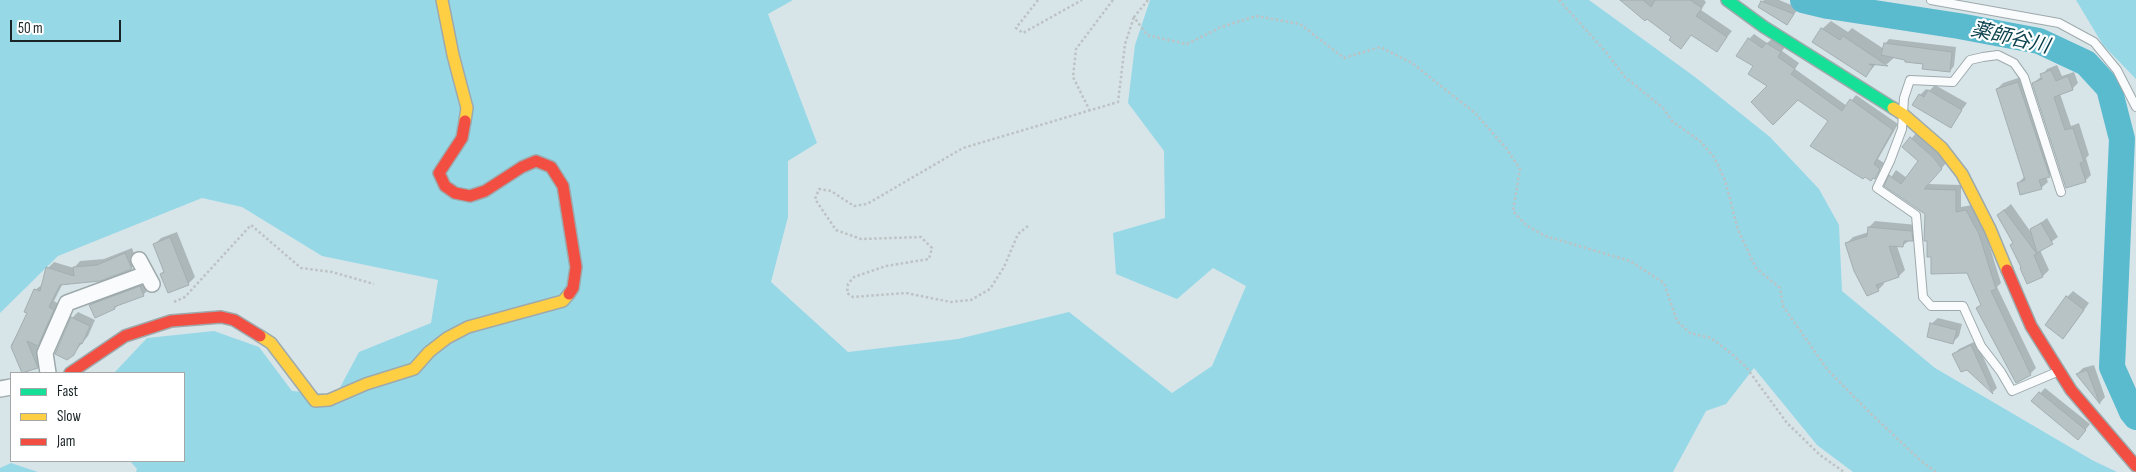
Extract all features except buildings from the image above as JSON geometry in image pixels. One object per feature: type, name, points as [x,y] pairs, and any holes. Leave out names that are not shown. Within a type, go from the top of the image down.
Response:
[{"type":"street","points":[[71,372],[125,336],[170,321],[221,317],[234,320],[270,343],[315,401],[329,400],[366,384],[414,369],[429,352],[447,338],[468,327],[563,301],[573,288],[576,268],[563,186],[551,168],[536,161],[522,167],[485,191],[470,196],[455,193],[445,186],[439,173],[462,138],[468,108],[453,55],[442,0]]},
{"type":"street","points":[[1727,0],[1764,27],[1904,115],[1942,148],[1962,174],[1990,229],[2031,326],[2071,390],[2136,466]]},
{"type":"street","points":[[48,372],[45,353],[72,295],[149,279],[139,260]]},
{"type":"lane","points":[[1931,0],[2059,23],[2094,42],[2117,70],[2136,107]]},
{"type":"lane","points":[[2059,371],[2012,391],[2001,372],[1981,346],[1964,306],[1931,306],[1923,298],[1916,215],[1877,188],[1902,129],[1904,98],[1910,80],[1953,82],[1970,60],[1998,55],[2014,63],[2024,77],[2061,192]]},
{"type":"path","points":[[1038,0],[1016,28],[1023,34],[1082,0]]},
{"type":"path","points":[[1090,111],[1073,77],[1076,49],[1112,0]]},
{"type":"path","points":[[1028,226],[1018,234],[1004,267],[990,289],[971,300],[951,302],[906,293],[853,297],[847,293],[848,284],[854,277],[886,266],[929,259],[932,248],[921,237],[861,239],[836,230],[816,199],[819,189],[831,191],[854,206],[867,204],[963,148],[1118,102],[1125,44],[1134,17],[1148,0]]},
{"type":"path","points":[[1559,0],[1606,52],[1625,77],[1662,108],[1673,122],[1700,141],[1714,157],[1725,180],[1738,230],[1756,268],[1780,288],[1784,306],[1827,369],[1907,448],[1936,472]]},
{"type":"path","points":[[1134,17],[1147,35],[1187,44],[1221,27],[1256,16],[1300,24],[1344,58],[1380,47],[1412,63],[1475,113],[1506,148],[1520,169],[1513,211],[1526,225],[1546,236],[1630,261],[1664,282],[1677,321],[1690,333],[1711,338],[1732,354],[1746,367],[1787,423],[1820,455],[1844,472]]},
{"type":"path","points":[[169,304],[185,297],[251,225],[302,268],[332,272],[374,284]]},
{"type":"shaded area","points":[[0,0],[793,0],[768,14],[817,143],[788,161],[788,217],[771,282],[848,352],[958,339],[1069,312],[1172,393],[1212,366],[1246,286],[1213,268],[1177,299],[1116,274],[1113,233],[1165,218],[1164,151],[1128,103],[1135,45],[1150,0],[1589,0],[1695,77],[1770,137],[1819,189],[1839,225],[1842,291],[1935,368],[2092,460],[2117,472],[1853,472],[1817,445],[1754,368],[1726,404],[1706,411],[1673,472],[136,472],[137,469],[131,462],[185,462],[185,372],[115,372],[147,338],[214,331],[259,347],[292,391],[336,395],[359,352],[431,323],[438,280],[322,256],[242,207],[202,198],[58,256],[0,313]]},
{"type":"shaded area","points":[[2076,0],[2136,0],[2136,79],[2103,45]]},
{"type":"shaded area","points":[[11,463],[38,472],[0,472],[0,468]]},
{"type":"waterway","name":"薬師谷川","points":[[1803,0],[1828,6],[1959,26],[2039,41],[2086,63],[2109,88],[2122,139],[2112,367],[2136,417]]},
{"type":"traffic: fast","points":[[1727,0],[1764,27],[1893,108]]},
{"type":"traffic: slow","points":[[442,0],[453,55],[467,108],[465,121]]},
{"type":"traffic: slow","points":[[1893,108],[1904,115],[1942,148],[1962,174],[1990,229],[2007,270]]},
{"type":"traffic: slow","points":[[260,336],[271,343],[315,401],[329,400],[366,384],[414,369],[429,352],[447,338],[468,327],[563,301],[569,294]]},
{"type":"traffic: jam","points":[[465,121],[462,138],[439,173],[445,186],[455,193],[470,196],[485,191],[522,167],[536,161],[551,167],[563,186],[576,267],[573,288],[569,294]]},
{"type":"traffic: jam","points":[[2007,270],[2031,326],[2071,390],[2136,466]]},
{"type":"traffic: jam","points":[[71,372],[125,336],[171,321],[221,317],[234,320],[260,336]]}]
